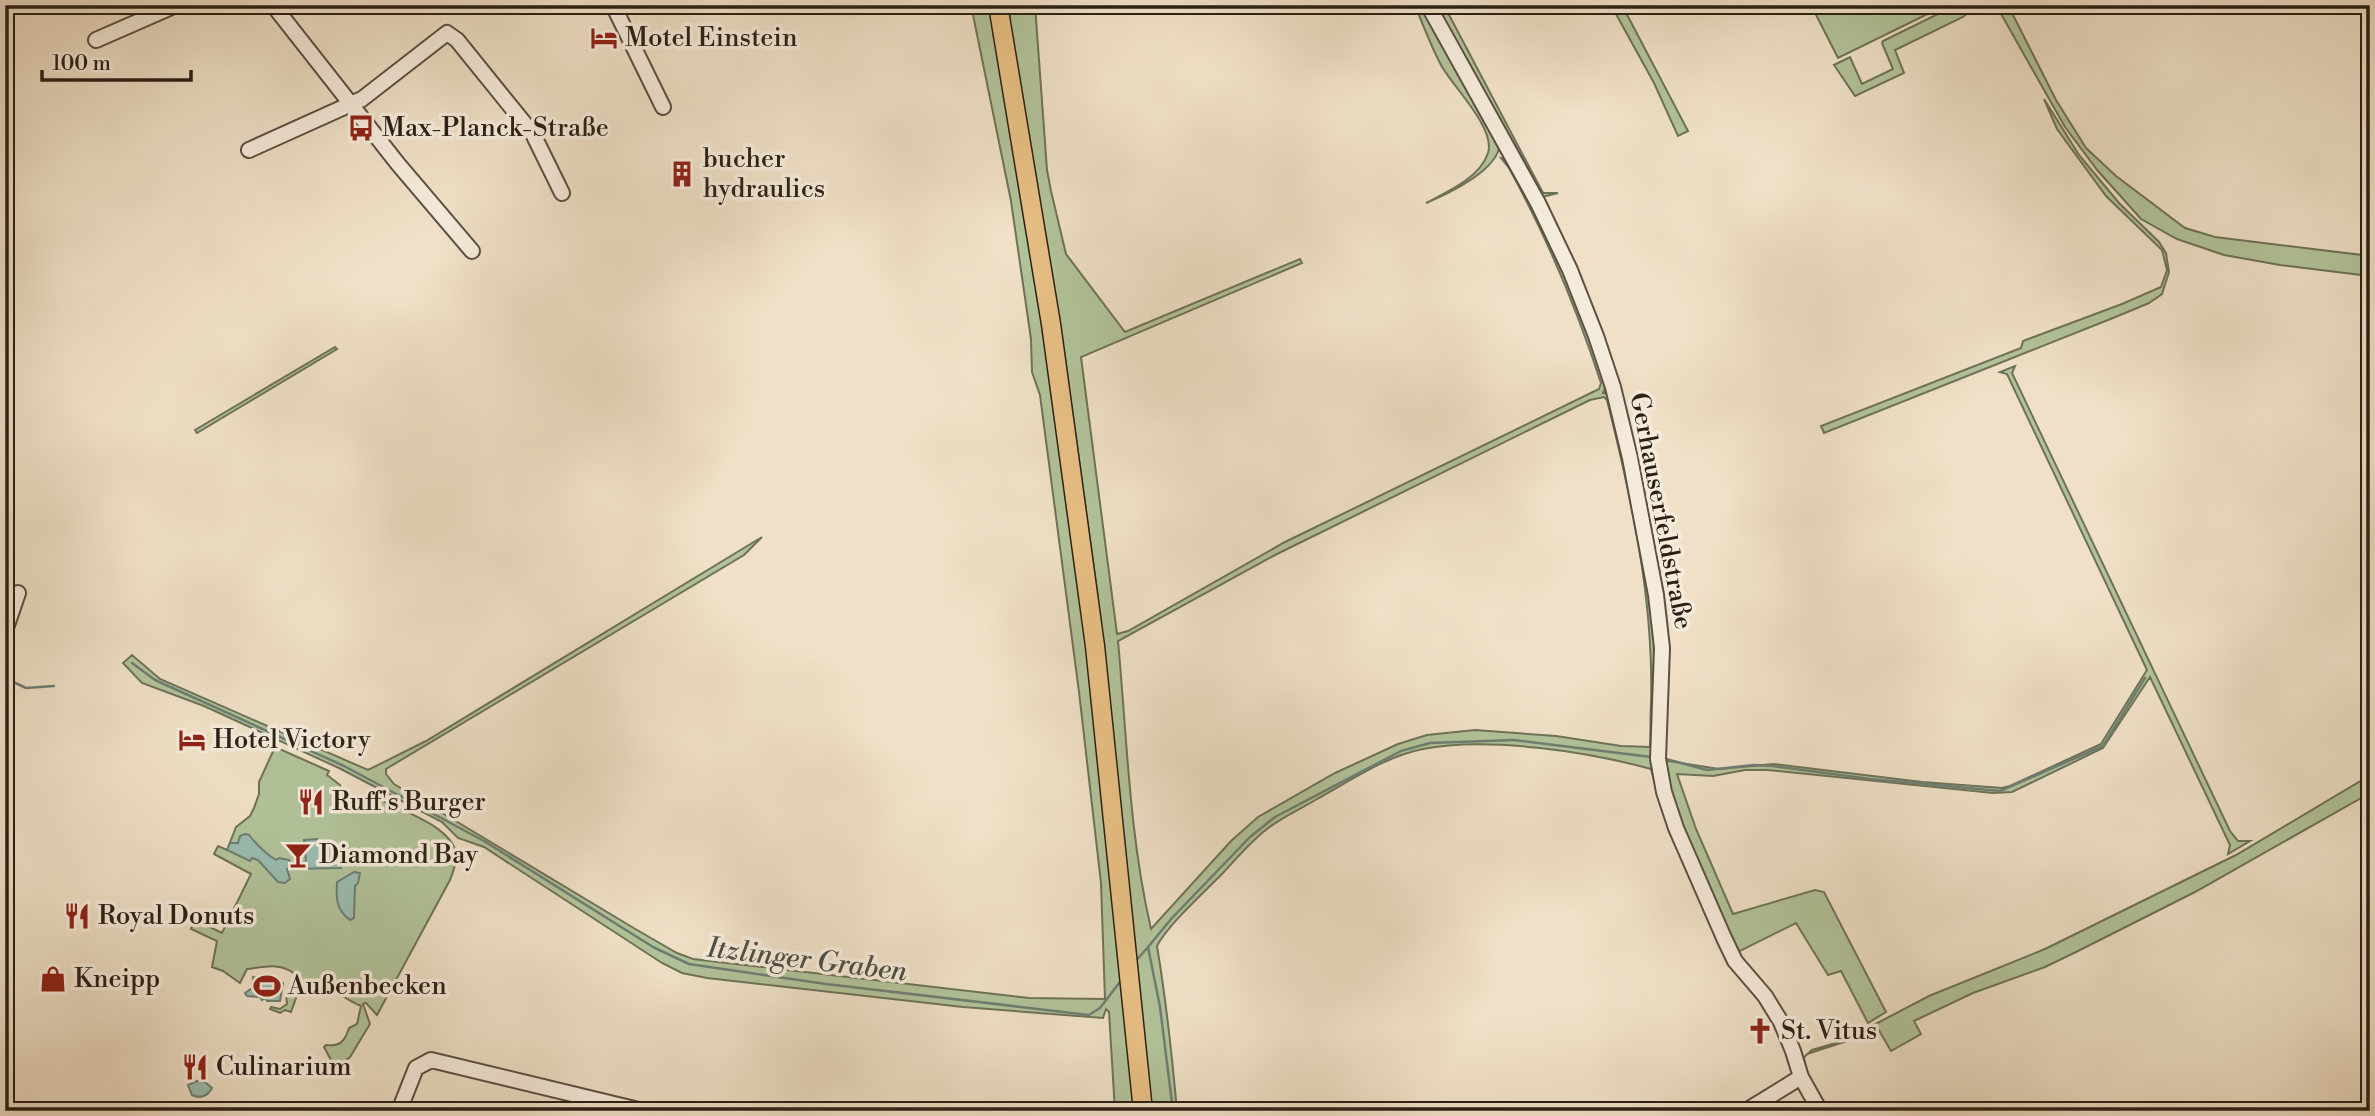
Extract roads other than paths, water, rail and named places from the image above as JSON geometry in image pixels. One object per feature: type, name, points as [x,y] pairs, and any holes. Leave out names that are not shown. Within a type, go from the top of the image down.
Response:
[{"type":"main road","points":[[998,5],[1051,324],[1097,660],[1143,1111]]},
{"type":"street","points":[[96,40],[176,5]]},
{"type":"street","points":[[273,5],[398,164],[472,251]]},
{"type":"street","points":[[613,5],[663,107]]},
{"type":"street","name":"Gerhauserfeldstraße","points":[[1428,5],[1538,203],[1574,279],[1602,355],[1613,387],[1630,458],[1656,594],[1662,648],[1658,758],[1664,792],[1676,828],[1735,961],[1765,996],[1781,1022],[1801,1077],[1820,1111]]},
{"type":"street","points":[[250,150],[362,99],[443,34],[451,34],[533,134],[562,193]]},
{"type":"street","points":[[5,631],[18,593]]},
{"type":"street","points":[[399,1111],[416,1068],[426,1062],[440,1060],[480,1073],[643,1111]]},
{"type":"street","points":[[1746,1111],[1801,1077]]},
{"type":"water","points":[[245,834],[276,860],[289,860],[290,863],[306,862],[304,840],[317,839],[321,848],[339,846],[341,868],[287,869],[290,879],[285,883],[278,882],[258,860],[252,858],[250,861],[227,850],[230,843],[238,843],[240,836]]},
{"type":"water","points":[[354,872],[360,873],[355,886],[354,918],[350,920],[338,903],[337,882]]},
{"type":"water","name":"Außenbecken","points":[[270,975],[275,981],[283,983],[280,1001],[247,996],[245,993],[252,988],[253,977],[262,979],[263,976]]},
{"type":"water","points":[[197,1081],[205,1082],[212,1088],[204,1096],[192,1095],[188,1085]]},
{"type":"waterway","name":"Itzlinger Graben","points":[[132,663],[155,680],[344,766],[484,841],[653,947],[689,964],[826,984],[1089,1015],[1100,1008],[1123,978]]},
{"type":"waterway","name":"Itzlinger Graben","points":[[5,678],[26,688],[54,686]]},
{"type":"waterway","points":[[1666,759],[1707,770],[1754,765],[1773,766],[1871,779],[2000,791],[2103,746],[2145,678]]},
{"type":"waterway","points":[[1148,947],[1172,918],[1250,837],[1275,817],[1401,751],[1430,743],[1514,740],[1651,757]]},
{"type":"waterway","name":"Itzlinger Graben","points":[[1135,962],[1148,947],[1160,1007],[1173,1111]]},
{"type":"place","name":"Motel Einstein","points":[[604,38]]},
{"type":"place","name":"Max-Planck-Straße","points":[[361,128]]},
{"type":"place","name":"bucher hydraulics","points":[[682,174]]},
{"type":"place","name":"Hotel Victory","points":[[192,740]]},
{"type":"place","name":"Ruff's Burger","points":[[311,802]]},
{"type":"place","name":"Diamond Bay","points":[[298,855]]},
{"type":"place","name":"Royal Donuts","points":[[77,916]]},
{"type":"place","name":"Kneipp","points":[[53,979]]},
{"type":"place","name":"Außenbecken","points":[[267,986]]},
{"type":"place","name":"St. Vitus","points":[[1760,1031]]},
{"type":"place","name":"Culinarium","points":[[195,1067]]}]
